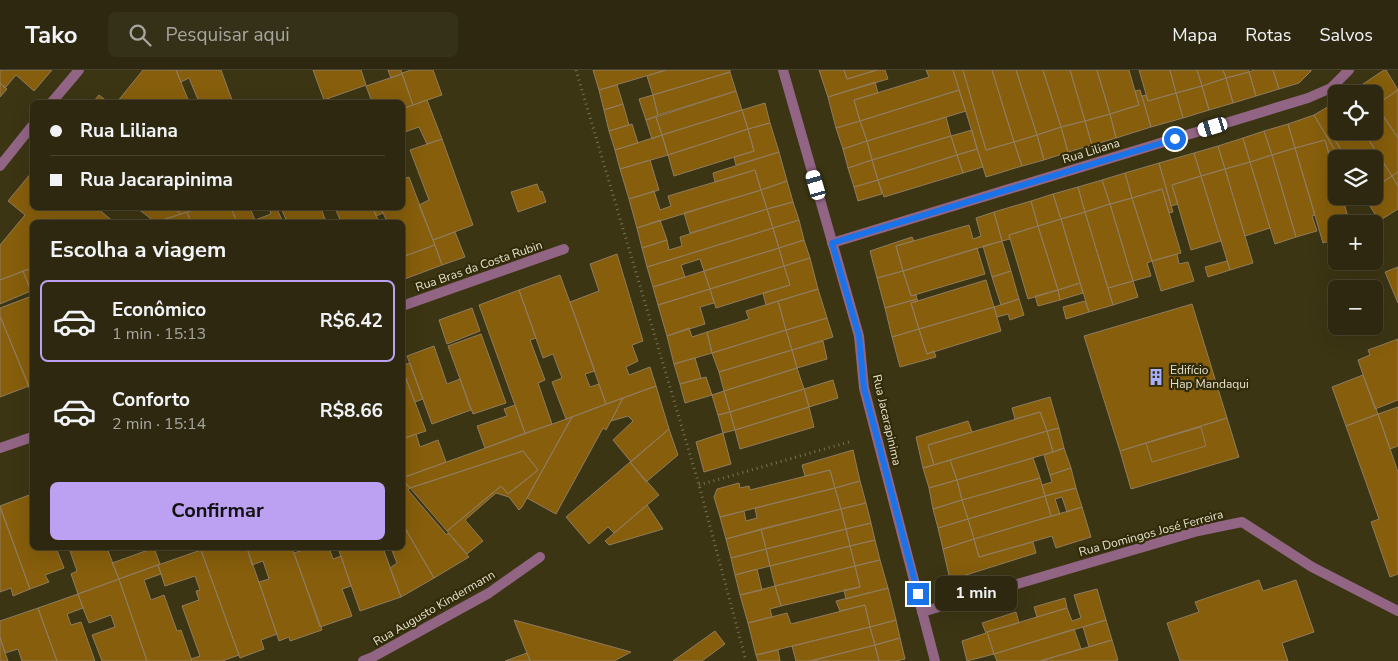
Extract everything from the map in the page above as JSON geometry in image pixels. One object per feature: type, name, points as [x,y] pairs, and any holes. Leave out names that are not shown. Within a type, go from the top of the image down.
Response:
[{"type":"street","points":[[54,100],[79,70]]},
{"type":"street","name":"Rua Jacarapinima","points":[[783,70],[859,336],[864,388],[935,661]]},
{"type":"street","name":"Rua Liliana","points":[[832,243],[1308,98],[1331,88],[1349,70]]},
{"type":"street","points":[[0,166],[30,128]]},
{"type":"street","name":"Rua Bras da Costa Rubin","points":[[405,305],[564,249]]},
{"type":"street","points":[[0,448],[30,438]]},
{"type":"street","name":"Rua Domingos José Ferreira","points":[[922,612],[1198,531],[1242,522],[1312,567],[1398,611]]},
{"type":"street","name":"Rua Augusto Kindermann","points":[[363,661],[437,623],[489,593],[540,557]]},
{"type":"path","points":[[576,70],[699,485],[746,661]]},
{"type":"path","points":[[699,485],[876,434]]},
{"type":"building","points":[[0,70],[52,70],[34,91],[16,75],[5,88],[0,83]]},
{"type":"building","points":[[143,70],[176,70],[188,100],[119,100]]},
{"type":"building","points":[[176,70],[221,70],[232,100],[198,100],[189,78],[181,82]]},
{"type":"building","points":[[313,70],[361,70],[366,85],[324,100]]},
{"type":"building","points":[[388,70],[401,70],[402,74],[391,78]]},
{"type":"building","points":[[411,70],[433,70],[442,95],[413,105],[402,73]]},
{"type":"building","points":[[593,70],[666,70],[599,90]]},
{"type":"building","points":[[666,70],[730,70],[730,72],[653,95],[647,76]]},
{"type":"building","points":[[819,70],[844,70],[847,79],[877,70],[885,70],[888,79],[828,97]]},
{"type":"building","points":[[844,70],[877,70],[847,79]]},
{"type":"building","points":[[926,70],[953,70],[959,90],[860,121],[854,100],[929,77]]},
{"type":"building","points":[[953,70],[963,70],[986,150],[1014,142],[1022,166],[986,177]]},
{"type":"building","points":[[963,70],[992,70],[1014,142],[986,150]]},
{"type":"building","points":[[992,70],[1016,70],[1037,135],[1014,142]]},
{"type":"building","points":[[1016,70],[1043,70],[1061,127],[1037,135]]},
{"type":"building","points":[[1043,70],[1070,70],[1085,121],[1061,127]]},
{"type":"building","points":[[1070,70],[1097,70],[1110,114],[1085,121]]},
{"type":"building","points":[[1097,70],[1129,70],[1139,105],[1110,114]]},
{"type":"building","points":[[1139,70],[1170,70],[1176,93],[1148,101]]},
{"type":"building","points":[[1170,70],[1197,70],[1202,86],[1176,93]]},
{"type":"building","points":[[1197,70],[1223,70],[1226,78],[1202,86]]},
{"type":"building","points":[[1223,70],[1249,70],[1249,72],[1226,78]]},
{"type":"building","points":[[1254,70],[1273,70],[1279,89],[1256,96],[1249,72]]},
{"type":"building","points":[[1273,70],[1311,71],[1299,83],[1279,89]]},
{"type":"building","points":[[1386,70],[1398,90],[1383,100],[1383,85],[1363,84]]},
{"type":"building","points":[[730,72],[736,91],[658,115],[653,95]]},
{"type":"building","points":[[1249,72],[1256,96],[1233,103],[1226,78]]},
{"type":"building","points":[[402,74],[413,105],[405,108],[405,100],[371,100],[366,86]]},
{"type":"building","points":[[1226,78],[1233,103],[1209,110],[1202,86]]},
{"type":"building","points":[[875,82],[878,93],[854,100],[860,121],[836,128],[828,97]]},
{"type":"building","points":[[0,83],[7,89],[0,97]]},
{"type":"building","points":[[617,85],[623,104],[604,110],[599,90]]},
{"type":"building","points":[[1202,86],[1209,110],[1183,118],[1176,93]]},
{"type":"building","points":[[959,90],[966,111],[867,141],[860,121]]},
{"type":"building","points":[[1140,90],[1151,127],[1116,138],[1110,114],[1139,105],[1135,91]]},
{"type":"building","points":[[1398,90],[1398,138],[1383,116],[1383,100]]},
{"type":"building","points":[[736,91],[742,110],[662,135],[656,117]]},
{"type":"building","points":[[1176,93],[1183,118],[1151,127],[1142,96],[1146,95],[1148,101]]},
{"type":"building","points":[[99,95],[105,100],[95,100]]},
{"type":"building","points":[[653,95],[658,115],[646,120],[639,99]]},
{"type":"building","points":[[427,100],[442,139],[427,144],[419,127],[405,132],[405,108]]},
{"type":"building","points":[[765,103],[770,123],[748,129],[742,110]]},
{"type":"building","points":[[623,104],[629,125],[609,131],[604,110]]},
{"type":"building","points":[[1328,107],[1328,139],[1314,115]]},
{"type":"building","points":[[742,110],[748,129],[668,155],[662,135]]},
{"type":"building","points":[[1110,114],[1116,138],[1092,145],[1085,121]]},
{"type":"building","points":[[1314,115],[1335,150],[1328,151],[1325,140],[1295,148],[1288,124]]},
{"type":"building","points":[[1383,116],[1398,138],[1398,172],[1392,176],[1383,162],[1383,150],[1375,150],[1369,140],[1383,140]]},
{"type":"building","points":[[656,117],[662,135],[652,139],[646,120]]},
{"type":"building","points":[[946,117],[951,136],[872,160],[867,141]]},
{"type":"building","points":[[860,121],[867,141],[843,149],[836,128]]},
{"type":"building","points":[[1085,121],[1092,145],[1068,152],[1061,127]]},
{"type":"building","points":[[770,123],[779,152],[736,165],[734,157],[754,151],[748,129]]},
{"type":"building","points":[[632,124],[638,143],[615,150],[609,131]]},
{"type":"building","points":[[1288,124],[1295,148],[1272,155],[1264,131]]},
{"type":"building","points":[[1061,127],[1068,152],[1044,160],[1037,135]]},
{"type":"building","points":[[748,129],[754,151],[674,176],[668,155]]},
{"type":"building","points":[[972,130],[977,149],[957,155],[951,136]]},
{"type":"building","points":[[1264,131],[1272,155],[1250,162],[1243,138]]},
{"type":"building","points":[[662,135],[668,155],[620,169],[615,150]]},
{"type":"building","points":[[1037,135],[1044,160],[1022,166],[1014,142]]},
{"type":"building","points":[[951,136],[957,155],[878,180],[872,160]]},
{"type":"building","points":[[1243,138],[1250,162],[1225,169],[1218,146]]},
{"type":"building","points":[[442,139],[473,225],[433,240],[419,205],[429,200],[410,150]]},
{"type":"building","points":[[1325,140],[1328,150],[1328,205],[1345,205],[1347,215],[1328,215],[1328,241],[1323,243],[1295,148]]},
{"type":"building","points":[[1329,140],[1335,140],[1341,150],[1335,150]]},
{"type":"building","points":[[1335,140],[1369,140],[1375,150],[1341,150]]},
{"type":"building","points":[[867,141],[872,160],[848,168],[843,149]]},
{"type":"building","points":[[1218,146],[1225,169],[1201,176],[1194,153]]},
{"type":"building","points":[[1295,148],[1315,215],[1312,216],[1317,231],[1296,237],[1272,155]]},
{"type":"building","points":[[977,149],[983,167],[963,173],[957,155]]},
{"type":"building","points":[[779,152],[787,181],[761,190],[755,170],[715,182],[713,173]]},
{"type":"building","points":[[1194,153],[1201,176],[1172,185],[1178,204],[1171,206],[1159,163]]},
{"type":"building","points":[[957,155],[963,173],[884,197],[878,180]]},
{"type":"building","points":[[1272,155],[1296,237],[1275,244],[1250,162]]},
{"type":"building","points":[[650,160],[659,190],[629,199],[620,169]]},
{"type":"building","points":[[872,160],[878,180],[854,187],[848,168]]},
{"type":"building","points":[[1250,162],[1270,228],[1245,236],[1225,169]]},
{"type":"building","points":[[1383,162],[1392,176],[1383,182]]},
{"type":"building","points":[[1159,163],[1173,212],[1169,213],[1162,189],[1132,198],[1125,173]]},
{"type":"building","points":[[1225,169],[1253,263],[1230,270],[1201,176]]},
{"type":"building","points":[[755,170],[761,190],[637,228],[629,199],[654,191],[660,210],[671,206],[668,196]]},
{"type":"building","points":[[1398,172],[1398,186],[1392,176]]},
{"type":"building","points":[[1125,173],[1132,198],[1110,204],[1102,180]]},
{"type":"building","points":[[30,174],[30,210],[99,210],[112,220],[30,220],[30,269],[0,280],[0,245],[25,215],[8,201]]},
{"type":"building","points":[[1201,176],[1221,241],[1191,250],[1172,185]]},
{"type":"building","points":[[1392,176],[1398,186],[1398,209],[1383,218],[1383,215],[1375,215],[1369,205],[1383,205],[1383,182]]},
{"type":"building","points":[[409,177],[435,245],[405,256],[405,220],[386,220],[382,210],[405,210],[405,178]]},
{"type":"building","points":[[878,180],[882,194],[858,201],[854,187]]},
{"type":"building","points":[[1102,180],[1110,204],[1085,212],[1078,187]]},
{"type":"building","points":[[787,181],[793,202],[767,209],[761,190]]},
{"type":"building","points":[[537,184],[546,202],[518,212],[511,192]]},
{"type":"building","points":[[1078,187],[1085,212],[1061,219],[1053,194]]},
{"type":"building","points":[[1162,189],[1181,253],[1152,261],[1132,198]]},
{"type":"building","points":[[761,190],[767,209],[690,233],[684,213]]},
{"type":"building","points":[[1053,194],[1061,219],[1038,226],[1031,201]]},
{"type":"building","points":[[1132,198],[1152,261],[1147,263],[1151,276],[1133,281],[1110,204]]},
{"type":"building","points":[[1031,201],[1038,226],[1009,235],[1010,239],[1002,241],[994,212]]},
{"type":"building","points":[[793,202],[799,220],[773,228],[767,209]]},
{"type":"building","points":[[1110,204],[1133,281],[1108,288],[1085,212]]},
{"type":"building","points":[[767,209],[773,228],[647,267],[642,248],[667,240],[669,250],[682,246],[680,237]]},
{"type":"building","points":[[140,210],[176,210],[181,214],[162,220],[152,220]]},
{"type":"building","points":[[176,210],[194,210],[181,214]]},
{"type":"building","points":[[194,210],[232,210],[236,220],[190,220],[187,212]]},
{"type":"building","points":[[232,210],[251,210],[255,220],[236,220]]},
{"type":"building","points":[[270,210],[277,210],[282,220],[255,220],[271,214]]},
{"type":"building","points":[[282,210],[322,210],[325,220],[286,220]]},
{"type":"building","points":[[336,210],[374,210],[378,220],[340,220]]},
{"type":"building","points":[[374,210],[382,210],[383,213],[376,216]]},
{"type":"building","points":[[187,212],[190,220],[163,220]]},
{"type":"building","points":[[994,212],[1002,241],[903,271],[896,246],[969,225],[973,239],[981,236],[976,218]]},
{"type":"building","points":[[1085,212],[1113,305],[1089,312],[1061,219]]},
{"type":"building","points":[[1061,219],[1080,283],[1058,290],[1038,226]]},
{"type":"building","points":[[660,220],[667,240],[642,248],[637,228]]},
{"type":"building","points":[[799,220],[804,240],[779,248],[773,228]]},
{"type":"building","points":[[1038,226],[1058,290],[1028,299],[1009,235]]},
{"type":"building","points":[[773,228],[779,248],[704,271],[700,259],[681,265],[685,277],[653,287],[647,267]]},
{"type":"building","points":[[455,232],[465,257],[442,265],[433,240]]},
{"type":"building","points":[[912,237],[914,241],[896,246],[903,271],[877,278],[870,251]]},
{"type":"building","points":[[804,240],[810,258],[784,266],[779,248]]},
{"type":"building","points":[[1002,241],[1011,271],[992,277],[983,246]]},
{"type":"building","points":[[435,245],[442,265],[405,279],[405,256]]},
{"type":"building","points":[[779,248],[784,266],[710,289],[704,271]]},
{"type":"building","points":[[977,248],[985,274],[911,296],[903,271]]},
{"type":"building","points":[[617,254],[643,341],[632,345],[638,361],[626,367],[629,375],[650,367],[656,386],[606,404],[570,302],[599,291],[590,264]]},
{"type":"building","points":[[1177,254],[1179,264],[1188,262],[1194,281],[1161,291],[1152,261]]},
{"type":"building","points":[[810,258],[818,289],[766,305],[763,293],[790,285],[784,266]]},
{"type":"building","points":[[1227,261],[1230,270],[1208,277],[1205,267]]},
{"type":"building","points":[[784,266],[790,285],[716,308],[710,289]]},
{"type":"building","points":[[1398,267],[1398,303],[1385,272]]},
{"type":"building","points":[[30,269],[30,288],[23,271]]},
{"type":"building","points":[[23,271],[30,291],[0,304],[0,280]]},
{"type":"building","points":[[704,271],[710,289],[658,305],[653,287]]},
{"type":"building","points":[[903,271],[911,296],[916,295],[917,299],[885,308],[877,278]]},
{"type":"building","points":[[1011,271],[1019,299],[1001,305],[992,277]]},
{"type":"building","points":[[560,275],[595,371],[585,374],[590,387],[599,384],[606,404],[566,419],[552,382],[562,378],[553,354],[543,358],[519,290]]},
{"type":"building","points":[[986,280],[994,307],[919,329],[911,303]]},
{"type":"building","points":[[1133,281],[1138,297],[1113,305],[1108,288]]},
{"type":"building","points":[[1080,283],[1083,293],[1060,300],[1058,290]]},
{"type":"building","points":[[710,289],[714,303],[700,307],[705,324],[667,336],[658,305]]},
{"type":"building","points":[[818,289],[827,318],[786,330],[778,301]]},
{"type":"building","points":[[519,290],[536,338],[530,340],[545,380],[538,383],[552,424],[525,433],[479,305]]},
{"type":"building","points":[[1058,290],[1060,300],[1038,306],[1035,296]]},
{"type":"building","points":[[30,297],[30,390],[0,316],[0,308]]},
{"type":"building","points":[[917,299],[918,301],[911,303],[919,329],[892,337],[885,308]]},
{"type":"building","points":[[1019,299],[1024,315],[1010,320],[1008,314],[997,317],[994,307]]},
{"type":"building","points":[[778,301],[786,330],[712,353],[707,332],[749,319],[746,311]]},
{"type":"building","points":[[1085,301],[1089,312],[1066,319],[1063,307]]},
{"type":"building","name":"Edifício Hap Mandaqui","points":[[1192,304],[1227,418],[1120,451],[1084,336]]},
{"type":"building","points":[[994,307],[1001,331],[927,354],[919,329]]},
{"type":"building","points":[[472,308],[480,331],[447,344],[439,320]]},
{"type":"building","points":[[0,316],[29,386],[0,397]]},
{"type":"building","points":[[827,318],[833,337],[792,350],[786,330]]},
{"type":"building","points":[[689,328],[692,337],[707,332],[712,353],[674,364],[667,336]]},
{"type":"building","points":[[919,329],[927,354],[934,351],[936,357],[900,367],[892,337]]},
{"type":"building","points":[[786,330],[792,350],[719,372],[712,353]]},
{"type":"building","points":[[481,334],[506,403],[473,414],[448,346]]},
{"type":"building","points":[[1398,339],[1398,400],[1375,409],[1358,360],[1370,355],[1368,350]]},
{"type":"building","points":[[823,341],[827,359],[797,368],[792,350]]},
{"type":"building","points":[[434,346],[447,384],[460,379],[471,410],[432,424],[407,356]]},
{"type":"building","points":[[792,350],[797,368],[724,391],[719,372]]},
{"type":"building","points":[[695,358],[701,378],[680,384],[674,364]]},
{"type":"building","points":[[410,363],[423,399],[415,402],[405,376],[405,364]]},
{"type":"building","points":[[797,368],[804,389],[730,412],[724,391]]},
{"type":"building","points":[[1363,375],[1378,414],[1346,426],[1332,387]]},
{"type":"building","points":[[405,376],[426,431],[405,438]]},
{"type":"building","points":[[706,377],[712,395],[685,403],[680,384]]},
{"type":"building","points":[[833,380],[838,398],[809,407],[804,389]]},
{"type":"building","points":[[656,386],[669,429],[631,462],[613,440],[633,421],[628,416],[611,421],[623,398]]},
{"type":"building","points":[[804,389],[809,407],[735,430],[730,412]]},
{"type":"building","points":[[724,391],[730,412],[718,415],[712,395]]},
{"type":"building","points":[[1050,397],[1059,428],[1047,431],[1040,412],[1015,419],[1012,408]]},
{"type":"building","points":[[623,398],[606,430],[603,428],[556,514],[527,498],[572,417]]},
{"type":"building","points":[[515,405],[525,433],[485,448],[477,426],[507,416],[504,409]]},
{"type":"building","points":[[809,407],[814,427],[740,449],[735,430]]},
{"type":"building","points":[[1398,407],[1398,446],[1390,449],[1378,414]]},
{"type":"building","points":[[730,412],[735,430],[723,433],[718,415]]},
{"type":"building","points":[[1040,412],[1047,431],[934,465],[928,445]]},
{"type":"building","points":[[1378,414],[1398,472],[1398,574],[1390,577],[1371,522],[1379,519],[1346,426]]},
{"type":"building","points":[[572,417],[519,510],[509,497],[496,493],[465,520],[483,541],[467,554],[447,531],[501,486],[508,494],[538,470],[523,451],[410,488],[405,482],[405,477]]},
{"type":"building","points":[[1227,418],[1239,457],[1131,489],[1120,451]]},
{"type":"building","points":[[968,421],[972,432],[928,445],[934,465],[923,468],[916,437]]},
{"type":"building","points":[[1201,427],[1206,446],[1152,462],[1146,443]]},
{"type":"building","points":[[1059,428],[1064,448],[1053,452],[1047,431]]},
{"type":"building","points":[[669,429],[678,455],[646,482],[630,462]]},
{"type":"building","points":[[1047,431],[1053,452],[957,480],[950,460]]},
{"type":"building","points":[[723,433],[731,464],[704,472],[696,442]]},
{"type":"building","points":[[416,434],[420,447],[438,440],[446,462],[405,477],[405,438]]},
{"type":"building","points":[[1064,448],[1071,468],[1050,475],[1044,455]]},
{"type":"building","points":[[853,450],[860,481],[835,488],[830,470],[805,476],[802,465]]},
{"type":"building","points":[[523,451],[538,470],[508,494],[501,486],[447,531],[410,488]]},
{"type":"building","points":[[1033,458],[1040,478],[962,500],[957,480]]},
{"type":"building","points":[[950,460],[957,480],[929,488],[923,468]]},
{"type":"building","points":[[630,462],[659,495],[614,533],[608,527],[589,544],[566,517]]},
{"type":"building","points":[[1071,468],[1076,488],[1045,496],[1042,485],[1052,482],[1050,475]]},
{"type":"building","points":[[830,470],[835,488],[720,517],[714,497],[717,489],[739,483],[740,488],[749,486],[750,490]]},
{"type":"building","points":[[1040,478],[1045,496],[968,519],[962,500]]},
{"type":"building","points":[[957,480],[962,500],[933,509],[929,488]]},
{"type":"building","points":[[860,481],[866,503],[841,509],[835,488]]},
{"type":"building","points":[[405,482],[410,488],[408,490],[446,535],[448,533],[469,557],[434,578],[405,528]]},
{"type":"building","points":[[835,488],[841,509],[726,539],[720,517],[744,511],[746,521],[757,518],[755,508]]},
{"type":"building","points":[[1076,488],[1082,507],[1067,512],[1062,497],[1055,499],[1060,514],[1051,516],[1045,496]]},
{"type":"building","points":[[30,495],[30,550],[57,550],[64,568],[45,575],[49,582],[30,589],[0,506]]},
{"type":"building","points":[[1045,496],[1051,516],[974,539],[968,519]]},
{"type":"building","points":[[962,500],[968,519],[938,528],[933,509]]},
{"type":"building","points":[[866,503],[871,523],[846,529],[841,509]]},
{"type":"building","points":[[647,505],[663,529],[609,545],[605,541]]},
{"type":"building","points":[[0,507],[30,589],[13,596],[11,588],[0,592]]},
{"type":"building","points":[[1082,507],[1091,537],[1056,548],[1052,536],[979,557],[974,539]]},
{"type":"building","points":[[841,509],[846,529],[766,549],[761,529]]},
{"type":"building","points":[[968,519],[974,539],[943,549],[938,528]]},
{"type":"building","points":[[871,523],[875,540],[850,546],[846,529]]},
{"type":"building","points":[[405,528],[434,578],[401,597],[390,568],[397,563],[392,550],[405,550]]},
{"type":"building","points":[[761,529],[766,549],[731,558],[726,539]]},
{"type":"building","points":[[846,529],[850,546],[770,566],[766,549]]},
{"type":"building","points":[[974,539],[979,557],[1033,542],[1036,553],[950,580],[943,549]]},
{"type":"building","points":[[875,540],[880,560],[855,566],[850,546]]},
{"type":"building","points":[[850,546],[855,566],[775,586],[770,566]]},
{"type":"building","points":[[766,549],[770,566],[735,575],[731,558]]},
{"type":"building","points":[[70,550],[108,550],[119,579],[78,594],[71,574],[77,571]]},
{"type":"building","points":[[148,550],[155,550],[160,564],[119,579],[112,563]]},
{"type":"building","points":[[201,550],[248,550],[277,634],[261,640],[264,649],[240,658]]},
{"type":"building","points":[[201,550],[239,655],[222,661],[192,661],[191,659],[200,656],[182,606],[199,600],[196,591],[200,590],[195,576],[165,586],[158,565]]},
{"type":"building","points":[[248,550],[293,550],[322,630],[290,641],[289,637],[279,641],[259,582],[269,579],[263,561],[252,565]]},
{"type":"building","points":[[304,550],[330,550],[333,559],[341,556],[351,586],[342,589],[352,616],[320,627],[294,553]]},
{"type":"building","points":[[339,550],[384,550],[401,597],[360,611]]},
{"type":"building","points":[[880,560],[888,588],[846,599],[844,590],[860,587],[855,566]]},
{"type":"building","points":[[158,565],[161,574],[144,580],[151,600],[164,595],[177,631],[181,630],[192,661],[147,661],[119,579]]},
{"type":"building","points":[[855,566],[860,587],[781,606],[775,586]]},
{"type":"building","points":[[757,569],[762,590],[740,595],[735,575]]},
{"type":"building","points":[[119,579],[147,661],[102,661],[92,635],[115,627],[111,615],[89,623],[78,594]]},
{"type":"building","points":[[1259,580],[1263,591],[1296,580],[1314,632],[1282,643],[1288,661],[1180,661],[1167,623],[1199,612],[1195,602]]},
{"type":"building","points":[[775,586],[781,606],[770,609],[772,617],[748,623],[740,595]]},
{"type":"building","points":[[888,588],[896,620],[870,627],[865,605],[840,611],[836,601]]},
{"type":"building","points":[[1097,589],[1106,620],[994,654],[987,632],[1067,608],[1072,621],[1081,618],[1074,595]]},
{"type":"building","points":[[78,594],[83,608],[67,614],[71,625],[81,622],[95,661],[57,661],[38,608]]},
{"type":"building","points":[[1065,598],[1067,608],[1037,617],[1034,607]]},
{"type":"building","points":[[865,605],[870,627],[756,655],[748,623],[787,613],[791,624]]},
{"type":"building","points":[[38,608],[57,661],[22,661],[18,649],[5,653],[0,637],[0,621]]},
{"type":"building","points":[[1016,612],[1019,623],[987,632],[994,654],[967,661],[962,641],[986,633],[982,623]]},
{"type":"building","points":[[514,620],[631,652],[614,661],[530,661]]},
{"type":"building","points":[[896,620],[900,638],[875,645],[870,627]]},
{"type":"building","points":[[1106,620],[1112,640],[1089,647],[1083,627]]},
{"type":"building","points":[[870,627],[875,645],[810,661],[796,661],[792,646]]},
{"type":"building","points":[[1074,629],[1081,649],[1040,661],[997,661],[994,654]]},
{"type":"building","points":[[715,631],[725,644],[702,661],[673,661]]},
{"type":"building","points":[[0,637],[5,653],[8,661],[0,661]]},
{"type":"building","points":[[900,638],[905,659],[879,661],[875,645]]},
{"type":"building","points":[[1112,640],[1118,660],[1040,661]]},
{"type":"building","points":[[875,645],[879,661],[810,661]]},
{"type":"building","points":[[778,650],[780,661],[758,661],[756,655]]},
{"type":"building","points":[[527,653],[530,661],[505,661]]},
{"type":"place","name":"Edifício Hap Mandaqui","points":[[1156,377]]},
{"type":"route","points":[[918,594],[864,388],[859,336],[832,243],[1175,139]]}]
